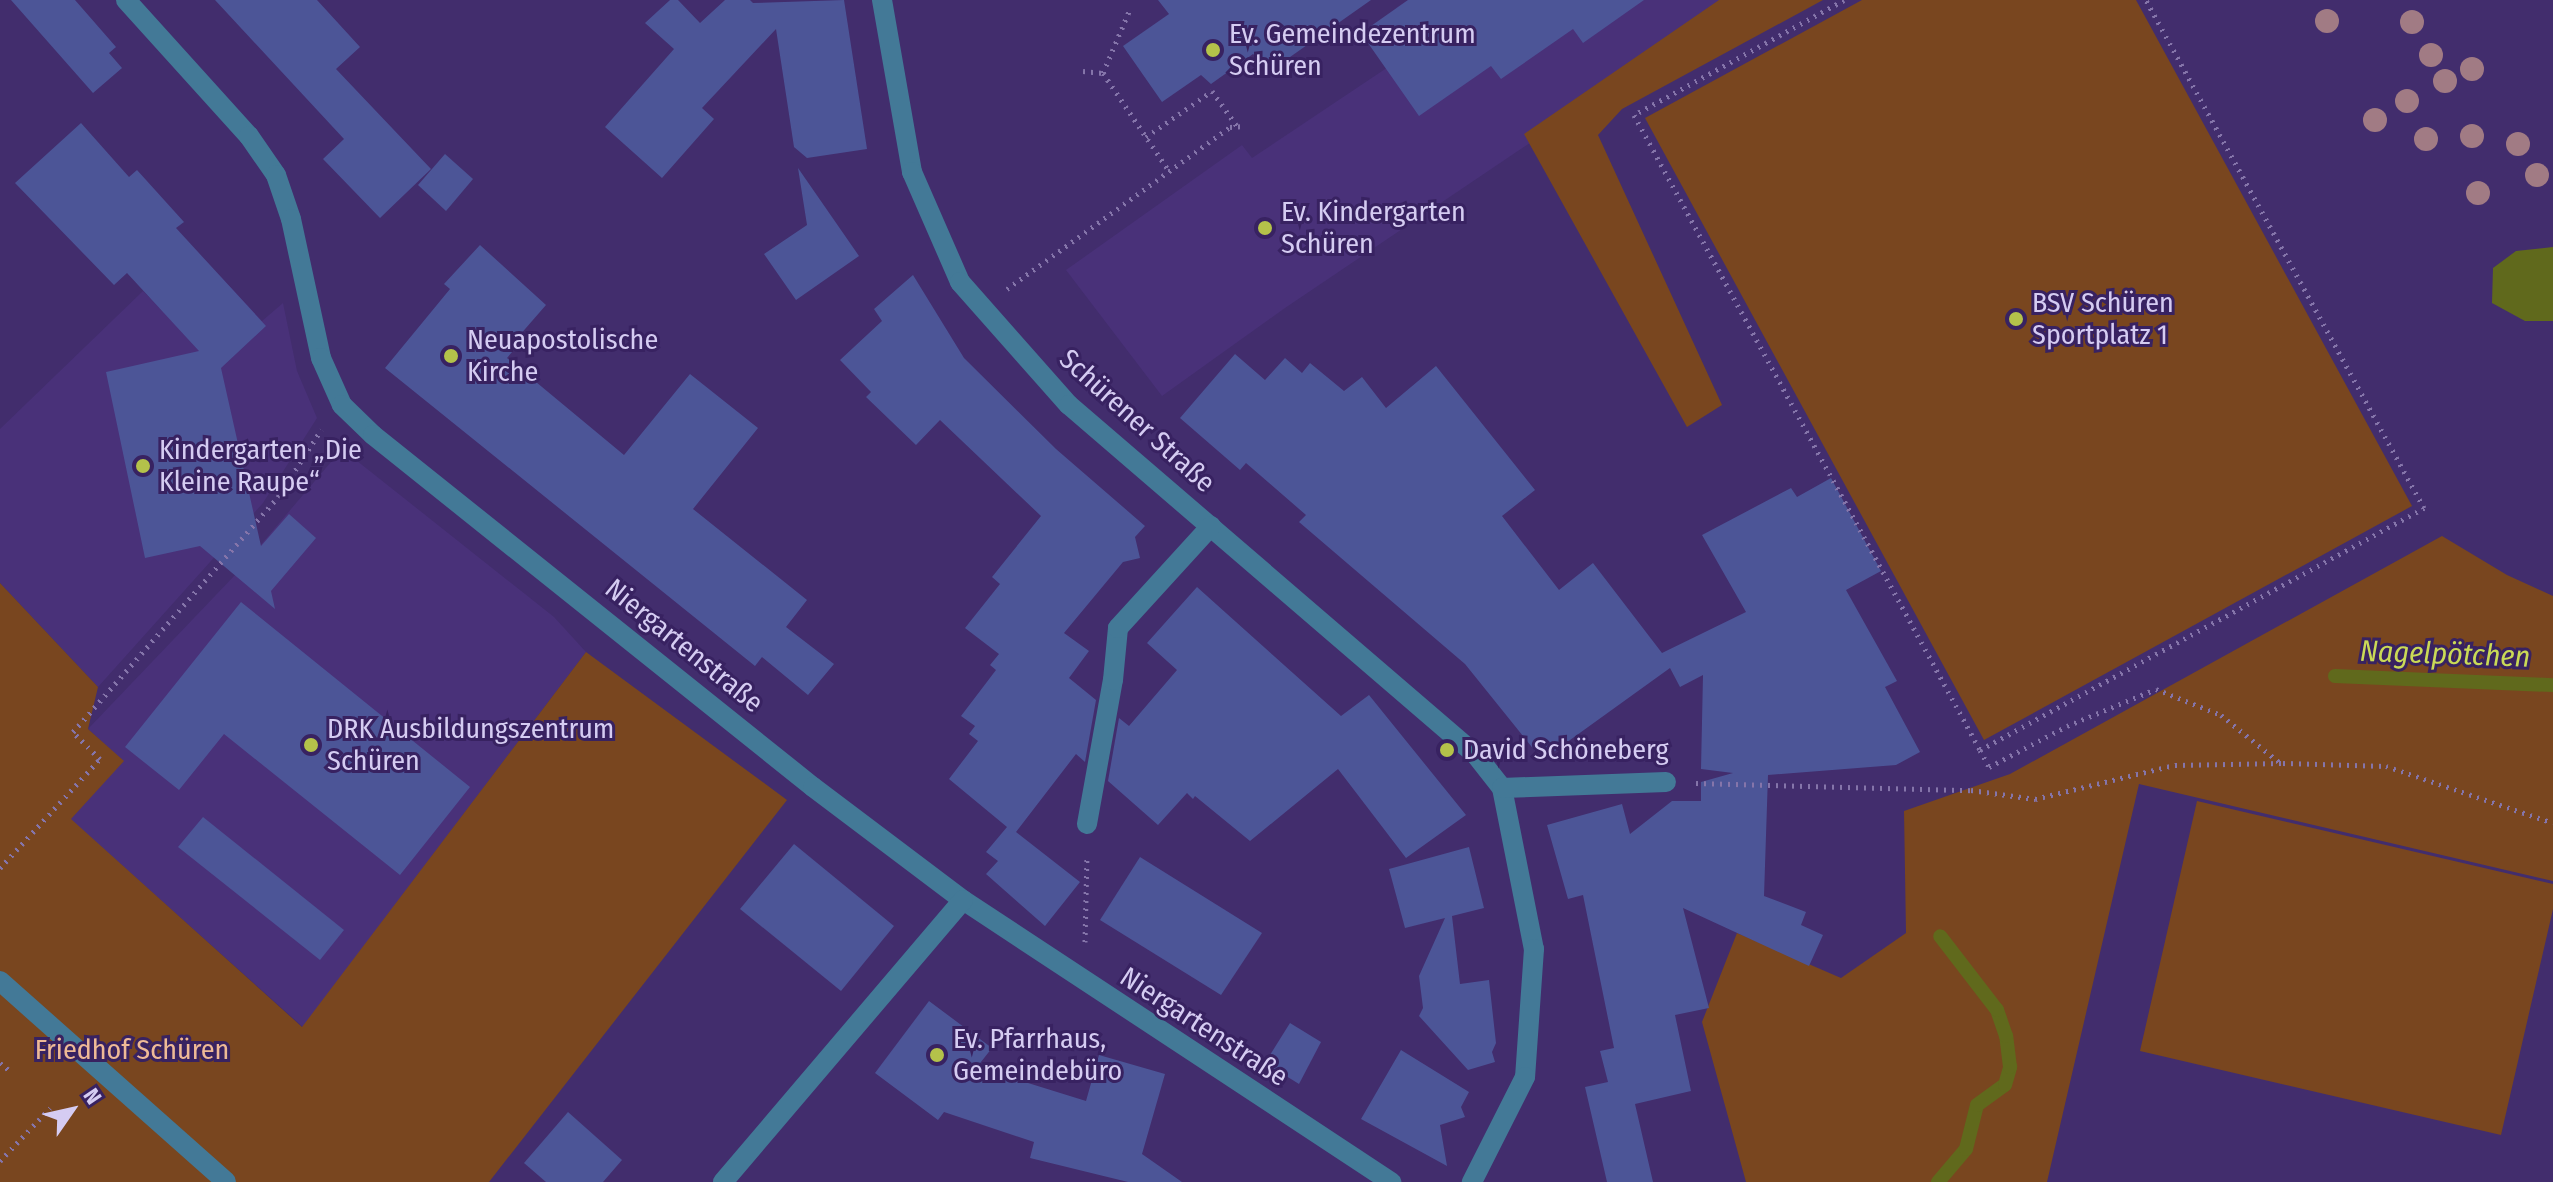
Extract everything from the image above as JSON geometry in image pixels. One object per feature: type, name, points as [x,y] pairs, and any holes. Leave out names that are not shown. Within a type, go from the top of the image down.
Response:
[{"type":"street","name":"Niergartenstraße","points":[[126,0],[249,136],[276,175],[291,219],[321,358],[342,405],[373,435],[813,787],[963,900],[1391,1182]]},
{"type":"street","name":"Schürener Straße","points":[[882,0],[912,172],[960,282],[1069,405],[1476,755],[1502,788],[1534,949],[1525,1077],[1472,1182]]},
{"type":"street","points":[[1087,824],[1113,680],[1118,628],[1211,526]]},
{"type":"street","points":[[1502,788],[1666,782]]},
{"type":"street","points":[[723,1182],[963,900]]},
{"type":"street","points":[[0,981],[226,1182]]},
{"type":"path","points":[[1844,0],[1634,115],[1989,767],[2067,726],[2156,689],[2221,715],[2279,763]]},
{"type":"path","points":[[1980,750],[2424,508],[2146,0]]},
{"type":"path","points":[[1103,73],[1130,9]]},
{"type":"path","points":[[1083,71],[1103,73]]},
{"type":"path","points":[[1103,73],[1169,171]]},
{"type":"path","points":[[1146,137],[1212,91],[1237,127]]},
{"type":"path","points":[[982,306],[1230,127],[1245,126]]},
{"type":"path","points":[[1,864],[100,759],[73,732],[278,497],[342,405]]},
{"type":"path","points":[[1666,782],[1971,790],[2035,799],[2175,765],[2279,763],[2386,766],[2553,823]]},
{"type":"path","points":[[1079,978],[1088,926],[1088,883]]},
{"type":"path","points":[[0,1063],[9,1070]]},
{"type":"path","points":[[0,1161],[50,1108]]},
{"type":"shaded area","name":"Ev. Kindergarten Schüren","points":[[1408,0],[1734,0],[1736,4],[1285,308],[1162,396],[1066,270],[1242,145],[1252,158],[1421,45],[1396,8]]},
{"type":"shaded area","points":[[2553,247],[2553,321],[2525,321],[2492,303],[2493,268],[2516,251]]},
{"type":"shaded area","name":"Kindergarten „Die Kleine Raupe“","points":[[221,277],[262,321],[283,303],[297,371],[317,418],[263,503],[98,687],[0,583],[0,429],[143,291],[172,321]]},
{"type":"shaded area","name":"DRK Ausbildungszentrum Schüren","points":[[342,449],[554,617],[586,652],[303,1027],[70,819],[123,761],[88,729],[235,575]]},
{"type":"green space","points":[[1719,0],[1823,0],[1622,109],[1598,135],[1722,405],[1687,427],[1524,134]]},
{"type":"green space","name":"BSV Schüren Sportplatz 1","points":[[1862,0],[2136,0],[2412,506],[1984,740],[1645,118]]},
{"type":"green space","points":[[2442,536],[2507,575],[2553,596],[2553,881],[2139,784],[2047,1182],[1746,1182],[1702,1022],[1737,933],[1841,978],[1906,933],[1904,811],[2010,774]]},
{"type":"green space","name":"Friedhof Schüren","points":[[0,583],[98,687],[88,729],[124,761],[71,819],[302,1027],[586,652],[787,800],[489,1182],[0,1182]]},
{"type":"green space","points":[[2197,801],[2553,884],[2553,909],[2501,1135],[2140,1051]]},
{"type":"building","points":[[11,0],[75,0],[116,47],[109,53],[122,68],[93,93]]},
{"type":"building","points":[[215,0],[317,0],[360,47],[336,69],[431,169],[380,218],[323,159],[344,139]]},
{"type":"building","points":[[670,0],[678,0],[700,23],[725,0],[750,0],[753,3],[844,0],[867,149],[807,158],[794,147],[776,29],[702,108],[714,119],[662,178],[605,127],[674,49],[645,23]]},
{"type":"building","name":"Ev. Gemeindezentrum Schüren","points":[[1158,0],[1371,0],[1273,69],[1253,54],[1211,84],[1201,75],[1162,102],[1123,46],[1169,14]]},
{"type":"building","points":[[1408,0],[1644,0],[1583,43],[1573,29],[1501,79],[1491,66],[1419,116],[1361,33]]},
{"type":"building","points":[[81,123],[129,177],[137,170],[184,222],[176,228],[266,326],[221,368],[261,546],[289,514],[316,538],[271,591],[275,609],[200,546],[145,558],[106,372],[199,351],[127,273],[114,285],[15,183]]},
{"type":"building","points":[[445,154],[473,179],[446,211],[418,185]]},
{"type":"building","points":[[798,168],[859,256],[796,300],[764,254],[807,225]]},
{"type":"building","points":[[480,245],[546,305],[512,344],[518,345],[507,358],[624,455],[690,374],[758,428],[693,509],[807,600],[786,627],[834,664],[808,695],[762,657],[755,666],[385,368],[450,289],[444,284]]},
{"type":"building","points":[[913,275],[964,358],[1056,449],[1145,526],[1135,537],[1140,558],[1123,562],[1064,633],[1089,651],[1069,678],[1096,700],[1085,762],[1076,754],[1016,832],[1080,882],[1045,926],[986,874],[998,861],[986,852],[1007,827],[949,779],[978,741],[969,734],[975,726],[961,716],[996,670],[990,665],[999,654],[965,628],[1000,584],[992,577],[1041,516],[940,420],[916,445],[866,397],[871,392],[840,360],[882,321],[874,309]]},
{"type":"building","points":[[1235,354],[1265,380],[1285,358],[1302,373],[1310,363],[1344,391],[1362,377],[1386,408],[1436,366],[1535,490],[1502,516],[1559,590],[1593,563],[1662,653],[1746,612],[1702,535],[1791,488],[1797,497],[1831,478],[1881,571],[1846,590],[1897,681],[1885,687],[1920,752],[1896,765],[1768,775],[1764,896],[1806,912],[1801,925],[1823,935],[1809,966],[1683,908],[1709,1008],[1675,1015],[1691,1091],[1635,1104],[1653,1182],[1607,1182],[1585,1087],[1608,1082],[1600,1051],[1614,1048],[1583,895],[1568,899],[1547,825],[1622,804],[1630,834],[1672,801],[1701,801],[1701,782],[1733,773],[1701,769],[1703,675],[1680,687],[1670,668],[1552,753],[1535,751],[1465,664],[1299,522],[1306,515],[1246,463],[1240,470],[1180,418]]},
{"type":"building","points":[[1197,587],[1341,716],[1369,695],[1466,815],[1406,858],[1338,769],[1250,841],[1195,796],[1193,799],[1187,793],[1158,825],[1108,781],[1119,718],[1129,726],[1177,670],[1147,643]]},
{"type":"building","points":[[241,602],[470,787],[400,875],[224,734],[179,790],[125,747]]},
{"type":"building","points":[[203,817],[344,930],[320,960],[178,847]]},
{"type":"building","points":[[794,844],[894,926],[841,991],[740,909]]},
{"type":"building","points":[[1469,847],[1484,908],[1452,916],[1460,984],[1489,980],[1496,1043],[1492,1052],[1495,1062],[1468,1070],[1419,1016],[1423,1008],[1419,976],[1445,918],[1405,928],[1389,869]]},
{"type":"building","points":[[1140,857],[1262,933],[1221,995],[1100,920]]},
{"type":"building","points":[[929,1001],[992,1048],[977,1067],[1086,1101],[1099,1055],[1165,1074],[1142,1154],[1182,1182],[1128,1182],[1030,1158],[1034,1142],[944,1112],[938,1120],[875,1073]]},
{"type":"building","points":[[1290,1023],[1321,1042],[1299,1084],[1265,1063]]},
{"type":"building","points":[[1401,1050],[1469,1092],[1461,1107],[1465,1117],[1440,1125],[1447,1166],[1361,1119]]},
{"type":"building","points":[[568,1112],[622,1160],[603,1182],[546,1182],[524,1163]]},
{"type":"waterway","name":"Nagelpötchen","points":[[2335,676],[2553,685]]},
{"type":"waterway","name":"Nagelpötchen","points":[[1938,1182],[1966,1149],[1977,1105],[2005,1085],[2010,1067],[2006,1036],[1997,1010],[1940,936]]},
{"type":"place","name":"Ev. Gemeindezentrum Schüren","points":[[1213,50]]},
{"type":"place","name":"Ev. Kindergarten Schüren","points":[[1265,228]]},
{"type":"place","name":"BSV Schüren Sportplatz 1","points":[[2016,319]]},
{"type":"place","name":"Neuapostolische Kirche","points":[[451,356]]},
{"type":"place","name":"Kindergarten „Die Kleine Raupe“","points":[[143,466]]},
{"type":"place","name":"DRK Ausbildungszentrum Schüren","points":[[311,745]]},
{"type":"place","name":"David Schöneberg","points":[[1447,750]]},
{"type":"place","name":"Ev. Pfarrhaus, Gemeindebüro","points":[[937,1055]]}]
